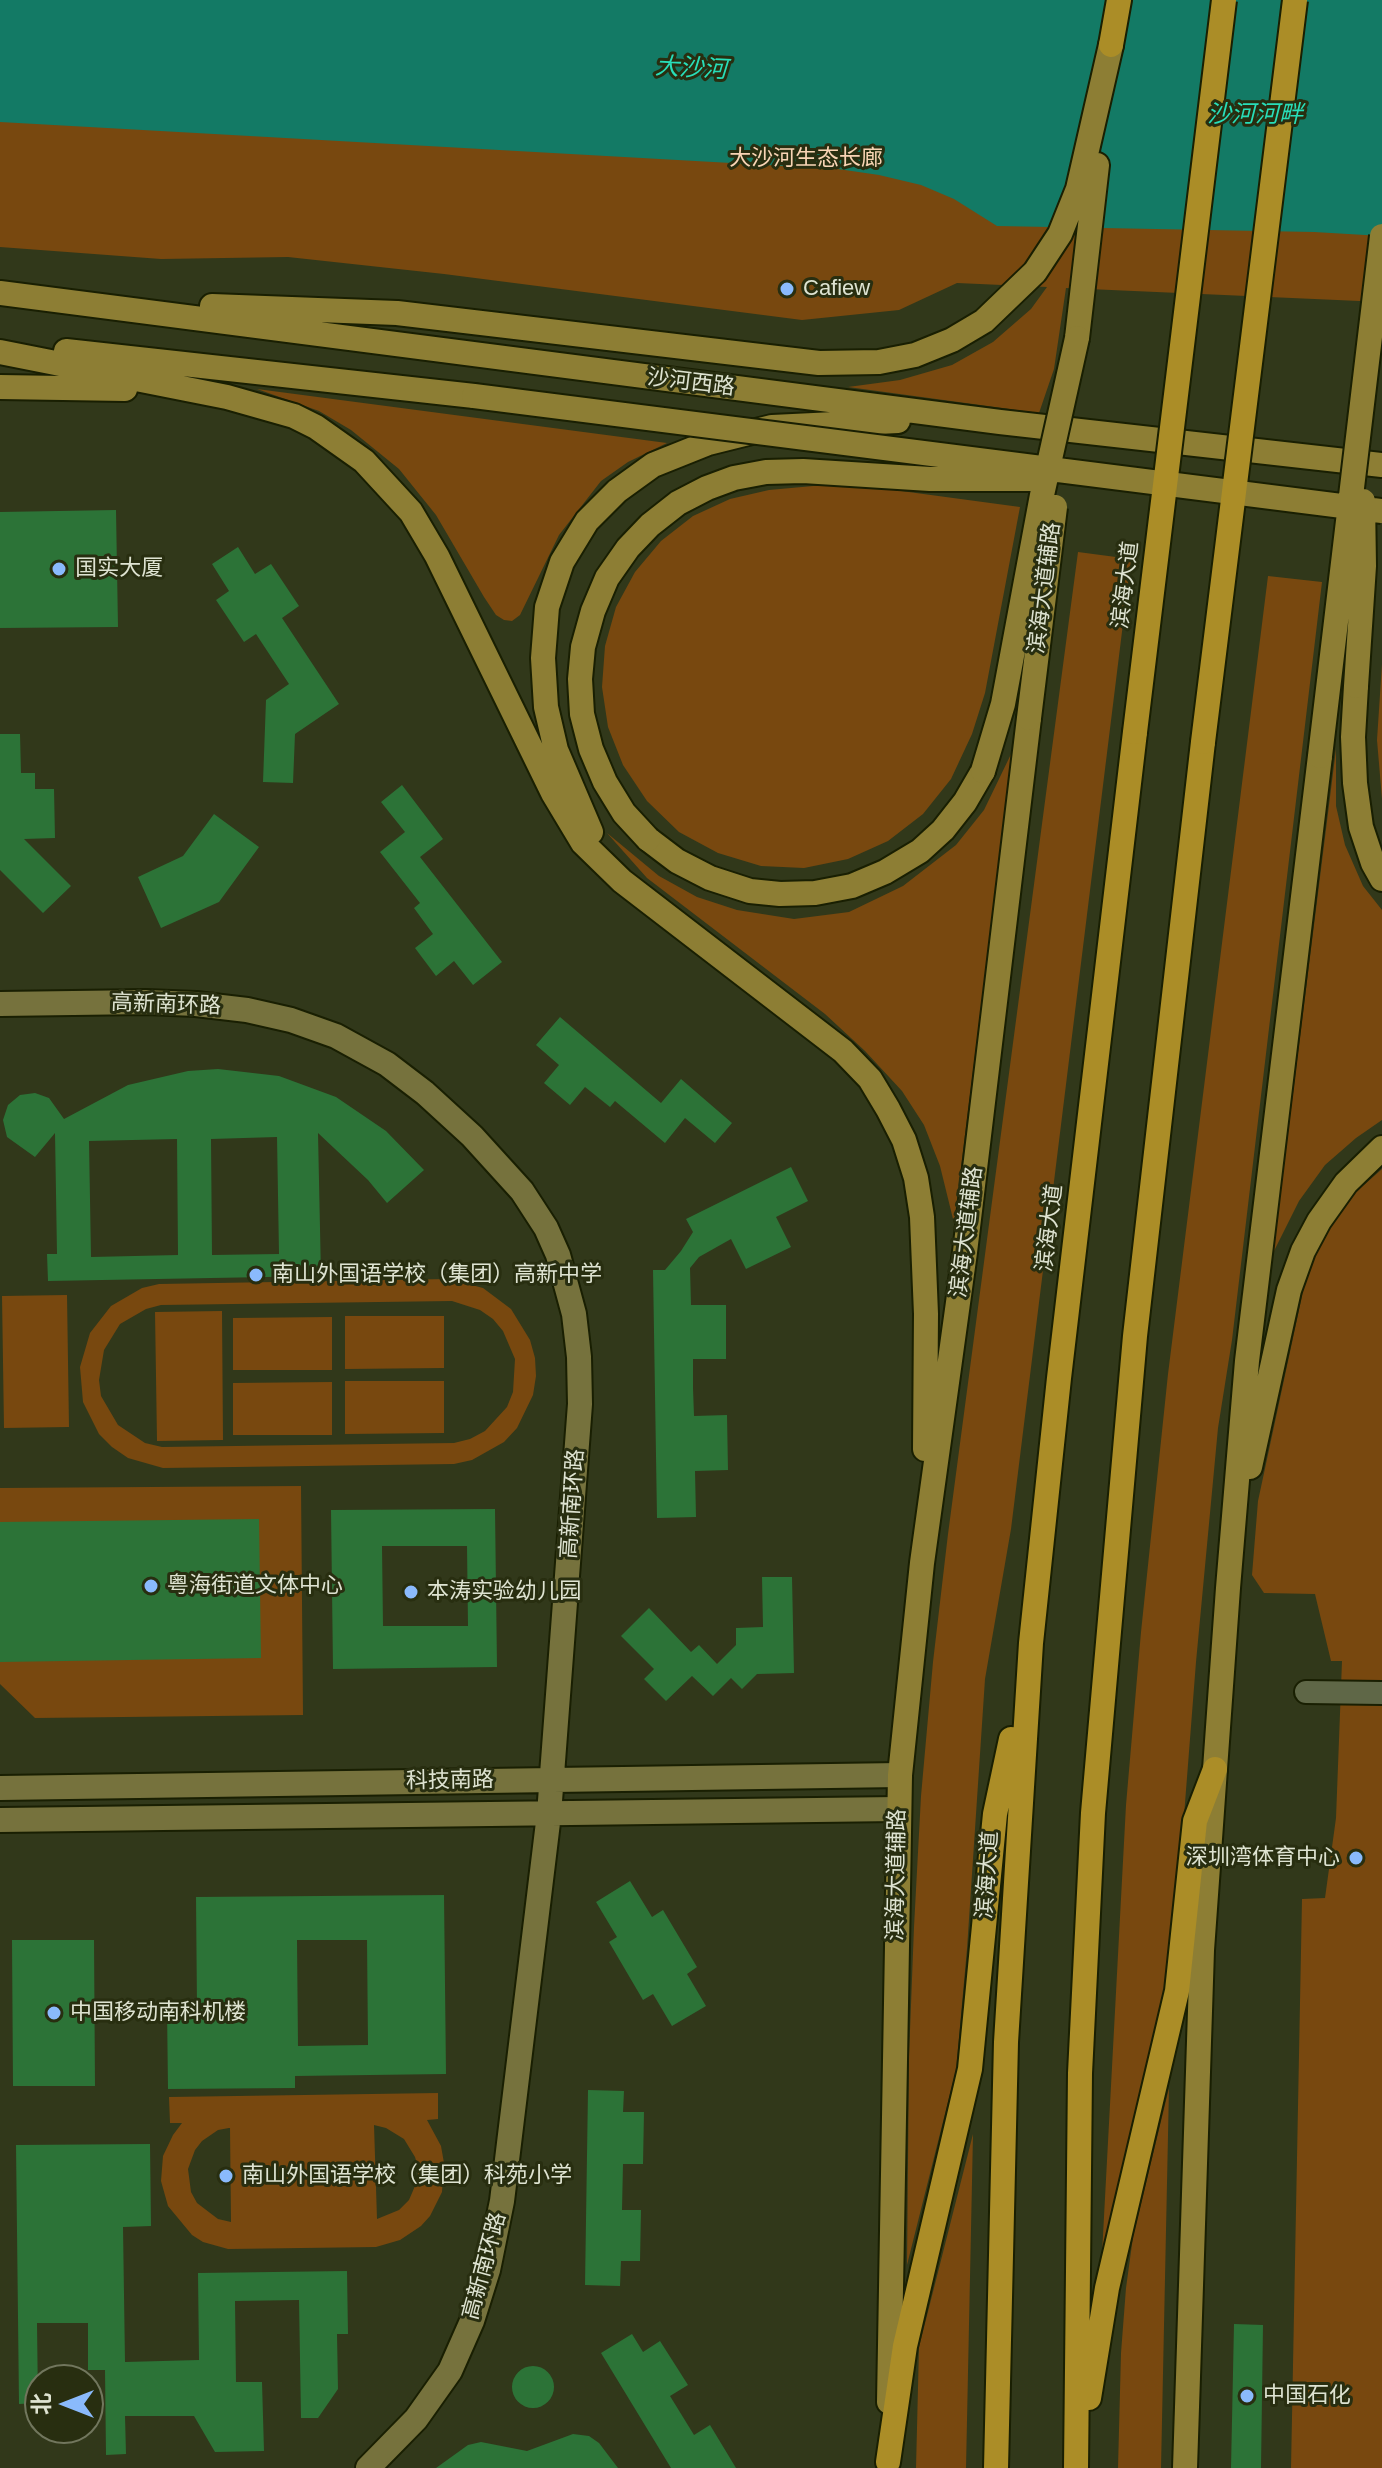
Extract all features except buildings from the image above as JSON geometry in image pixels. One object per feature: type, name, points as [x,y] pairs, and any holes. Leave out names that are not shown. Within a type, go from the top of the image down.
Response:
[{"type":"highway","points":[[1111,45],[1117,0]]},
{"type":"highway","name":"滨海大道","points":[[996,2468],[1006,2042],[1031,1643],[1135,732],[1224,0]]},
{"type":"highway","points":[[1078,2468],[1080,2073],[1093,1813],[1135,1336],[1203,742],[1295,0]]},
{"type":"highway","points":[[888,2465],[905,2346],[970,2069],[995,1814],[1031,1643]]},
{"type":"highway","points":[[1078,2468],[1107,2288],[1177,1991],[1195,1821],[1215,1769]]},
{"type":"main road","points":[[97,304],[363,311],[834,364],[879,362],[915,355],[952,340],[984,321],[1035,272],[1060,234],[1078,189],[1111,45]]},
{"type":"main road","name":"滨海大道辅路","points":[[888,2465],[900,1775],[922,1563],[967,1236],[1111,45]]},
{"type":"main road","points":[[1185,2468],[1202,1950],[1247,1361],[1382,236]]},
{"type":"main road","name":"沙河西路","points":[[0,293],[1000,422],[1379,465]]},
{"type":"main road","points":[[1077,338],[1042,495],[1003,704],[983,771],[965,802],[943,830],[920,851],[885,872],[852,886],[815,893],[750,891],[710,878],[677,861],[648,839],[624,813],[605,782],[591,749],[582,714],[580,679],[583,647],[607,578],[635,540],[678,503],[734,478],[766,472],[803,471],[930,479],[1145,479]]},
{"type":"main road","points":[[0,349],[227,397],[294,416],[355,454],[411,512],[437,556],[546,754],[567,820],[583,843],[622,881],[843,1051],[870,1079],[904,1140],[916,1178],[922,1217],[925,1263],[922,1563]]},
{"type":"main road","name":"沙河西路","points":[[0,349],[120,356],[474,396],[1145,479],[1382,513]]},
{"type":"main road","points":[[0,387],[97,387],[227,397]]},
{"type":"main road","points":[[1363,393],[1364,566],[1353,737],[1361,827],[1382,879]]},
{"type":"main road","points":[[546,754],[543,658],[547,607],[562,562],[587,521],[617,491],[653,465],[708,443],[785,426],[896,421],[1000,422]]},
{"type":"main road","points":[[1228,1588],[1248,1478],[1289,1290],[1303,1251],[1319,1221],[1346,1183],[1382,1148]]},
{"type":"street","name":"高新南环路","points":[[0,1004],[196,1004],[247,1010],[291,1020],[336,1036],[387,1064],[425,1093],[472,1136],[522,1191],[546,1228],[558,1255],[574,1314],[579,1357],[576,1474],[549,1814],[502,2201],[488,2270],[472,2321],[450,2371],[416,2419],[368,2468]]},
{"type":"street","points":[[1306,1692],[1382,1693]]},
{"type":"street","name":"科技南路","points":[[0,1788],[900,1775]]},
{"type":"street","name":"科技南路","points":[[0,1820],[898,1809]]},
{"type":"green space","name":"大沙河生态长廊","points":[[0,0],[1382,0],[1382,302],[1066,288],[1054,369],[1039,413],[848,387],[900,380],[952,365],[993,342],[1031,309],[1047,287],[957,283],[899,310],[802,320],[288,257],[161,259],[0,247]]},
{"type":"green space","points":[[257,389],[667,443],[628,462],[601,481],[559,535],[520,615],[512,621],[504,620],[496,615],[484,597],[436,515],[399,469],[351,430],[319,411]]},
{"type":"green space","points":[[864,486],[1020,507],[985,693],[972,734],[951,779],[923,814],[888,841],[848,859],[804,868],[761,866],[718,853],[679,832],[647,801],[623,765],[608,727],[602,687],[605,646],[616,607],[635,572],[661,541],[693,516],[730,499],[769,490]]},
{"type":"green space","points":[[1078,552],[1131,559],[1011,1529],[985,1679],[956,2070],[907,2265],[914,1927],[933,1662]]},
{"type":"green space","points":[[1268,576],[1322,582],[1232,1340],[1218,1428],[1174,1944],[1153,2066],[1102,2254],[1126,1805],[1141,1632],[1168,1374]]},
{"type":"green space","points":[[1382,664],[1382,799],[1377,740]]},
{"type":"green space","points":[[1336,749],[1336,806],[1345,845],[1363,886],[1382,910],[1382,1120],[1325,1165],[1299,1201],[1273,1253]]},
{"type":"green space","points":[[1013,750],[954,1223],[940,1166],[924,1125],[902,1091],[825,1014],[647,878],[607,833],[659,876],[697,897],[737,910],[794,919],[849,912],[903,886],[956,845],[984,810]]},
{"type":"green space","name":"深圳湾体育中心","points":[[1382,1169],[1382,2468],[1291,2468],[1302,1899],[1325,1898],[1336,1818],[1342,1661],[1331,1661],[1315,1594],[1264,1593],[1252,1575],[1258,1501],[1308,1268],[1328,1227],[1356,1192]]},
{"type":"green space","points":[[449,1279],[483,1288],[511,1309],[530,1340],[536,1376],[533,1395],[517,1428],[504,1442],[472,1460],[454,1464],[163,1468],[128,1458],[99,1434],[83,1402],[80,1367],[90,1333],[111,1306],[142,1288],[159,1284]],"holes":[[[452,1301],[480,1310],[503,1331],[515,1359],[513,1392],[507,1407],[485,1431],[454,1443],[162,1447],[145,1443],[118,1425],[101,1396],[99,1380],[104,1350],[120,1324],[146,1309],[161,1305]]]},
{"type":"green space","points":[[67,1295],[69,1427],[4,1428],[2,1296]]},
{"type":"green space","points":[[222,1311],[223,1440],[157,1441],[155,1312]]},
{"type":"green space","points":[[345,1316],[444,1316],[444,1368],[345,1369]]},
{"type":"green space","points":[[332,1317],[332,1370],[233,1370],[233,1318]]},
{"type":"green space","points":[[345,1381],[444,1381],[444,1433],[345,1434]]},
{"type":"green space","points":[[332,1382],[332,1435],[233,1435],[233,1383]]},
{"type":"green space","name":"粤海街道文体中心","points":[[301,1486],[303,1715],[35,1718],[0,1684],[0,1488]]},
{"type":"green space","points":[[1169,2088],[1161,2468],[1118,2468],[1126,2288],[1133,2237]]},
{"type":"green space","points":[[438,2093],[438,2119],[427,2120],[441,2146],[444,2163],[442,2192],[430,2216],[421,2226],[400,2240],[376,2247],[228,2249],[203,2242],[192,2235],[168,2206],[161,2181],[163,2156],[182,2123],[170,2123],[169,2097]],"holes":[[[374,2125],[404,2139],[418,2167],[418,2179],[409,2200],[399,2210],[377,2219]],[[230,2128],[231,2222],[218,2219],[197,2203],[191,2192],[188,2169],[195,2150],[218,2130]]]},
{"type":"green space","points":[[973,2134],[966,2468],[916,2468],[919,2347]]},
{"type":"water","name":"沙河河畔","points":[[0,0],[1382,0],[1382,236],[997,226],[954,199],[921,185],[838,169],[0,122]]},
{"type":"place","name":"Cafiew","points":[[787,289]]},
{"type":"place","name":"国实大厦","points":[[59,569]]},
{"type":"place","name":"南山外国语学校（集团）高新中学","points":[[256,1275]]},
{"type":"place","name":"粤海街道文体中心","points":[[151,1586]]},
{"type":"place","name":"本涛实验幼儿园","points":[[411,1592]]},
{"type":"place","name":"深圳湾体育中心","points":[[1356,1858]]},
{"type":"place","name":"中国移动南科机楼","points":[[54,2013]]},
{"type":"place","name":"南山外国语学校（集团）科苑小学","points":[[226,2176]]},
{"type":"place","name":"中国石化","points":[[1247,2396]]},
{"type":"water label","name":"大沙河","points":[[691,69]]}]
